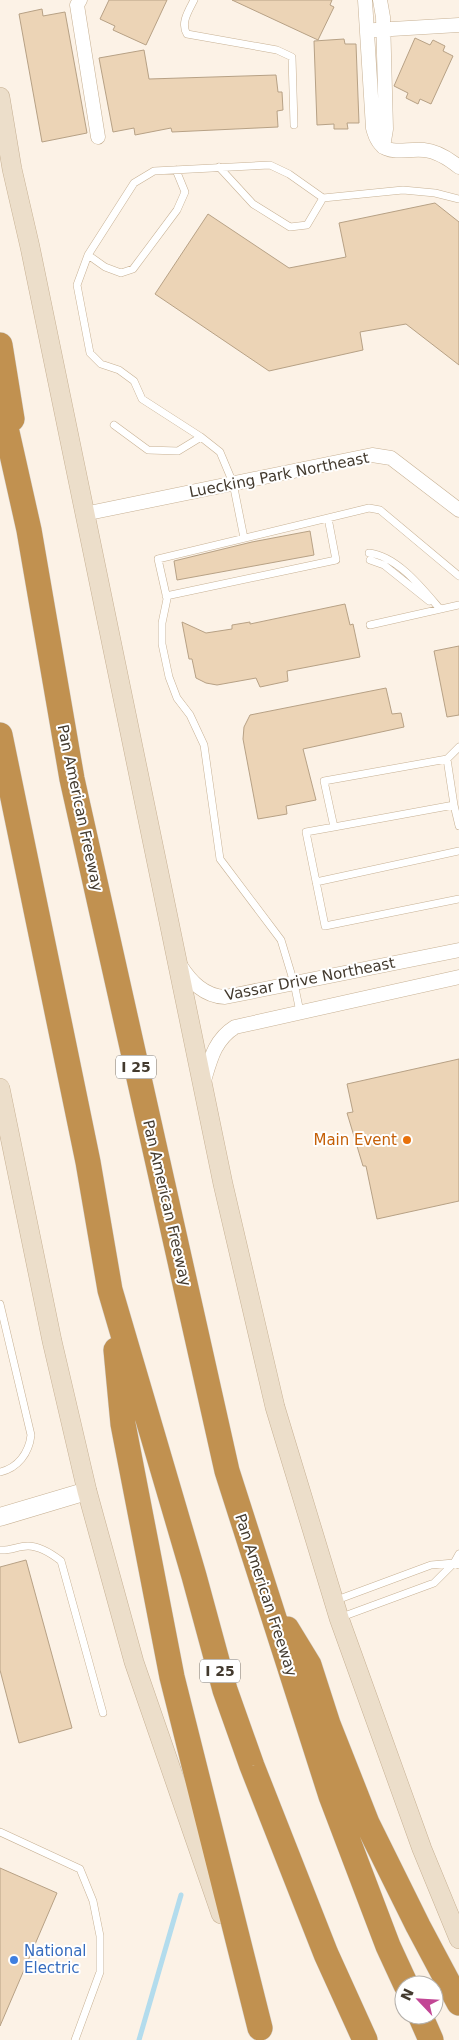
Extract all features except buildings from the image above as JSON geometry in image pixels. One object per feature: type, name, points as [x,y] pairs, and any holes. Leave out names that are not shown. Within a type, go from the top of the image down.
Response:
[{"type":"highway","points":[[0,345],[29,530]]},
{"type":"highway","name":"Pan American Freeway","points":[[0,401],[29,530],[72,779],[227,1471],[331,1796],[388,1946],[401,1975]]},
{"type":"highway","name":"I 25","points":[[0,735],[86,1152],[110,1290],[194,1576],[225,1690],[252,1766],[326,1954],[365,2040]]},
{"type":"highway","points":[[110,1290],[124,1424],[170,1667],[262,2034]]},
{"type":"highway","points":[[268,1598],[308,1664],[328,1724],[367,1823],[459,2003]]},
{"type":"highway","points":[[424,2025],[431,2040]]},
{"type":"main road","points":[[0,97],[12,169],[30,247],[176,960],[240,1262],[275,1407],[336,1610],[422,1849],[459,1939]]},
{"type":"main road","points":[[0,1088],[52,1341],[87,1491],[134,1662],[262,2034]]},
{"type":"street","points":[[80,0],[77,4],[98,137]]},
{"type":"street","points":[[365,0],[373,128],[376,140],[382,147],[392,150],[424,150],[448,158],[459,167]]},
{"type":"street","points":[[380,0],[383,29],[386,129],[382,147]]},
{"type":"street","points":[[368,30],[459,25]]},
{"type":"street","name":"Luecking Park Northeast","points":[[84,514],[372,455],[391,458],[459,510]]},
{"type":"street","name":"Vassar Drive Northeast","points":[[176,960],[194,984],[216,996],[240,995],[459,950]]},
{"type":"street","name":"Vassar Drive Northeast","points":[[203,1085],[213,1052],[225,1033],[235,1026],[459,977]]},
{"type":"street","points":[[0,1517],[87,1491]]},
{"type":"lane","points":[[194,0],[184,23],[184,31],[187,34],[277,50],[292,57],[294,125]]},
{"type":"lane","points":[[244,538],[233,483],[220,452],[201,437],[142,399],[134,381],[119,370],[101,364],[90,353],[77,285],[88,255],[134,183],[154,171],[270,165],[289,174],[322,198],[403,190],[436,193],[459,199]]},
{"type":"lane","points":[[219,168],[253,204],[290,227],[307,225],[322,198]]},
{"type":"lane","points":[[88,255],[105,268],[121,273],[133,269],[177,210],[185,192],[176,170]]},
{"type":"lane","points":[[114,425],[148,450],[178,451],[201,437]]},
{"type":"lane","points":[[300,1012],[294,983],[281,940],[220,858],[204,745],[190,715],[177,698],[169,677],[162,644],[162,623],[166,596],[158,559],[369,508],[380,510],[459,576]]},
{"type":"lane","points":[[166,596],[336,560],[328,518]]},
{"type":"lane","points":[[369,557],[380,554],[419,583],[440,609]]},
{"type":"lane","points":[[370,625],[459,605]]},
{"type":"lane","points":[[334,828],[324,781],[447,758],[459,747]]},
{"type":"lane","points":[[447,758],[459,826]]},
{"type":"lane","points":[[454,805],[306,832],[325,926],[459,899]]},
{"type":"lane","points":[[316,882],[459,851]]},
{"type":"lane","points":[[0,1304],[31,1435],[26,1453],[16,1466],[0,1472]]},
{"type":"lane","points":[[0,1550],[28,1546],[50,1552],[60,1561],[103,1713]]},
{"type":"lane","points":[[336,1610],[434,1583],[457,1564],[459,1554]]},
{"type":"lane","points":[[336,1610],[431,1565],[457,1564]]},
{"type":"lane","points":[[0,1832],[80,1869],[93,1901],[100,1936],[100,1972],[75,2040]]},
{"type":"waterway","points":[[139,2040],[181,1895]]},
{"type":"place","name":"Main Event","points":[[407,1140]]},
{"type":"place","name":"National Electric","points":[[14,1960]]}]
